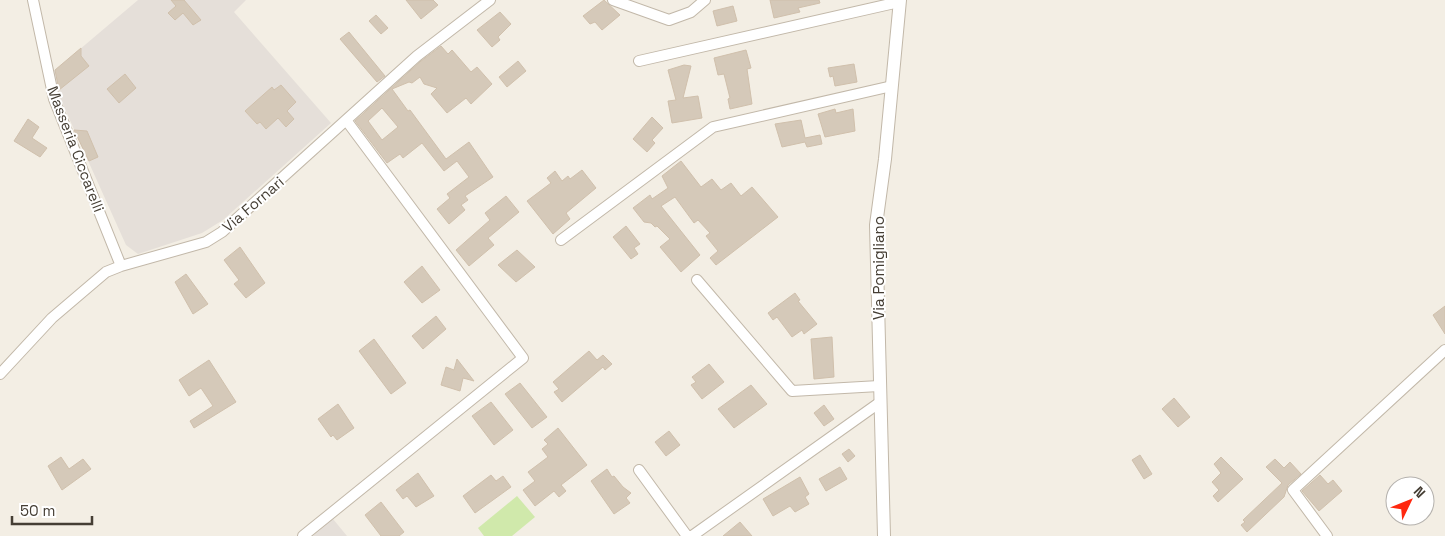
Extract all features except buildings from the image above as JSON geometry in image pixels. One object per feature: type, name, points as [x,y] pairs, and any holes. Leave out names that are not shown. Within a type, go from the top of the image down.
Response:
[{"type":"street","name":"Masseria Ciccarelli","points":[[33,0],[54,99],[121,266]]},
{"type":"street","name":"Via Fornari","points":[[0,374],[52,318],[106,272],[206,242],[222,232],[256,204],[417,56],[490,0]]},
{"type":"street","points":[[613,0],[669,20],[691,12],[705,0]]},
{"type":"street","points":[[639,61],[900,1]]},
{"type":"street","name":"Via Pomigliano","points":[[884,536],[876,225],[900,1]]},
{"type":"street","points":[[561,240],[713,127],[892,86]]},
{"type":"street","points":[[303,536],[523,358],[346,120]]},
{"type":"street","points":[[697,280],[792,391],[879,386]]},
{"type":"street","points":[[1327,536],[1293,490],[1445,350]]},
{"type":"street","points":[[692,536],[880,403]]},
{"type":"street","points":[[639,470],[687,536]]},
{"type":"shaded area","points":[[138,0],[246,0],[234,12],[331,123],[223,220],[202,233],[138,254],[126,245],[59,95],[53,72]]},
{"type":"shaded area","points":[[333,519],[347,536],[313,536]]},
{"type":"green space","points":[[517,496],[535,517],[512,536],[484,536],[478,528]]}]
